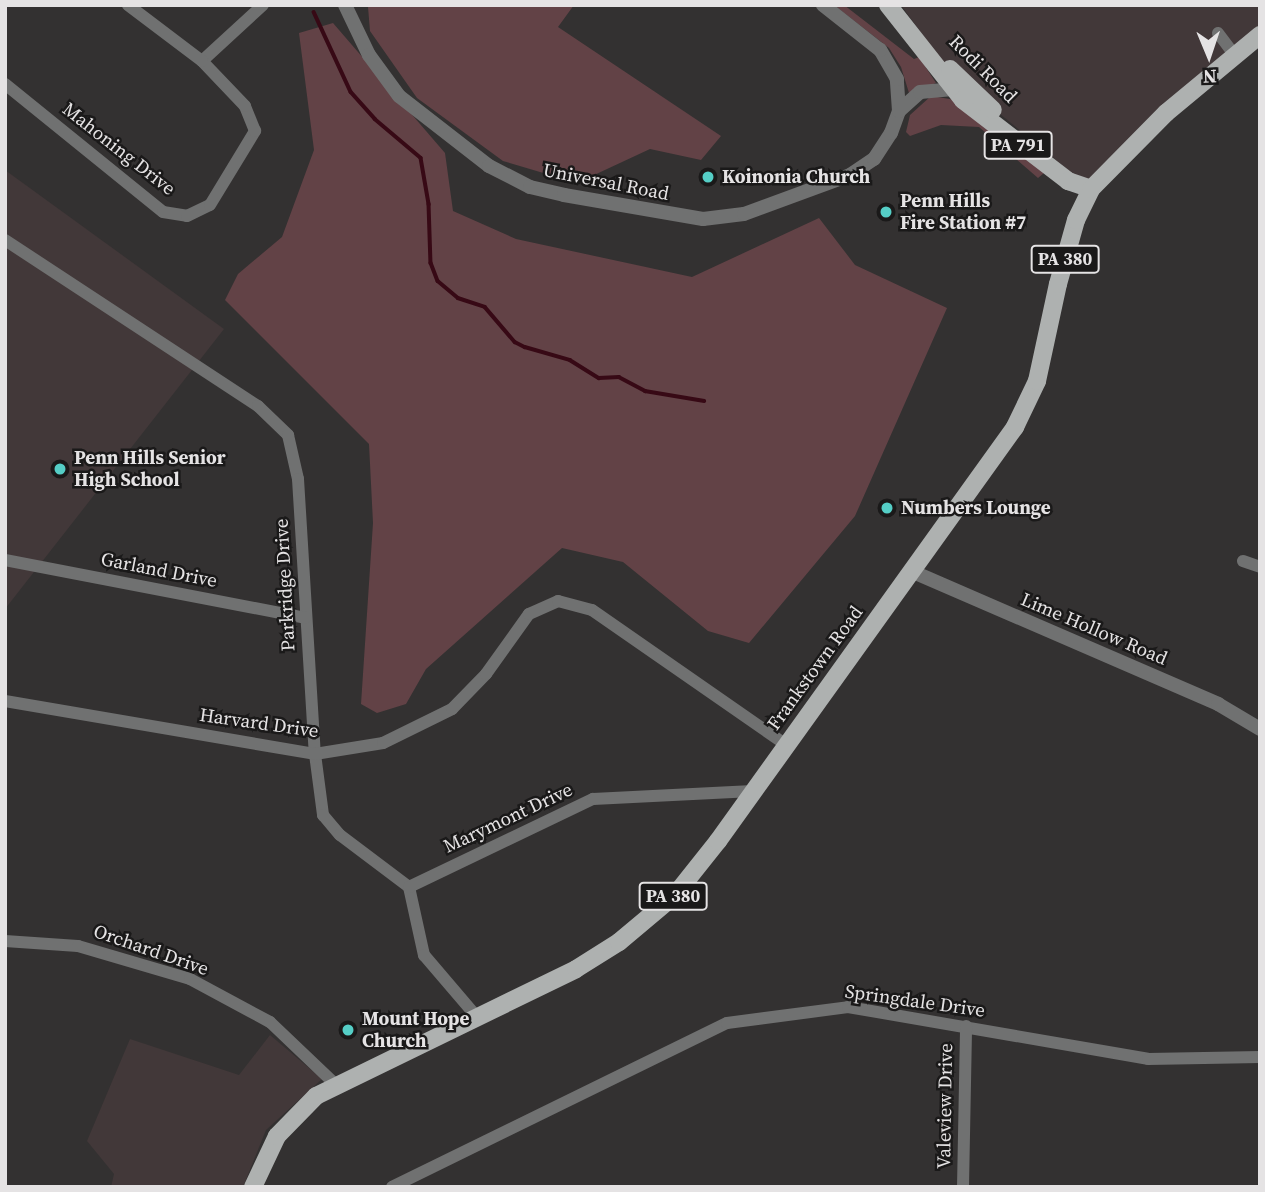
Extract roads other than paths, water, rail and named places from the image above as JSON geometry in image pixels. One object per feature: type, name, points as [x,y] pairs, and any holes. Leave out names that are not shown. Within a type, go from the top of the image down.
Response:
[{"type":"main road","name":"Rodi Road","points":[[888,5],[953,89],[1045,165],[1068,181],[1091,189]]},
{"type":"main road","name":"Rodi Road","points":[[901,5],[965,84],[1091,189]]},
{"type":"main road","name":"Frankstown Road","points":[[253,1187],[260,1165],[284,1126],[335,1084],[576,969],[640,926],[696,870],[1028,403],[1076,220],[1091,189],[1156,122],[1234,54],[1260,35]]},
{"type":"street","points":[[128,5],[202,61],[263,5]]},
{"type":"street","name":"Universal Road","points":[[345,5],[382,76],[419,115],[511,179],[576,198],[702,219],[744,214],[850,175],[874,159],[899,111],[920,92],[953,89]]},
{"type":"street","points":[[828,9],[884,55],[897,79],[899,111]]},
{"type":"street","points":[[1218,33],[1234,54]]},
{"type":"street","name":"Mahoning Drive","points":[[5,84],[163,212],[187,216],[210,205],[255,131],[245,106],[202,61]]},
{"type":"street","name":"Parkridge Drive","points":[[5,240],[258,406],[288,435],[298,480],[315,754],[323,816],[340,835],[408,887]]},
{"type":"street","name":"Garland Drive","points":[[5,560],[305,618]]},
{"type":"street","points":[[1243,561],[1260,567]]},
{"type":"street","name":"Lime Hollow Road","points":[[911,571],[1218,704],[1260,729]]},
{"type":"street","name":"Harvard Drive","points":[[5,701],[315,754],[383,743],[452,709],[486,674],[529,614],[558,601],[592,610],[786,745]]},
{"type":"street","name":"Marymont Drive","points":[[408,887],[593,799],[753,791]]},
{"type":"street","points":[[408,887],[424,955],[477,1017]]},
{"type":"street","name":"Orchard Drive","points":[[5,941],[78,946],[190,979],[270,1022],[335,1084]]},
{"type":"street","name":"Springdale Drive","points":[[392,1187],[727,1023],[848,1007],[1148,1059],[1260,1057]]},
{"type":"street","name":"Valeview Drive","points":[[963,1187],[966,1026]]},
{"type":"waterway","points":[[314,12],[351,92],[375,119],[421,158],[429,204],[431,263],[438,281],[458,298],[485,307],[515,342],[525,347],[570,360],[599,378],[619,377],[645,391],[704,401]]},
{"type":"place","name":"Koinonia Church","points":[[708,177]]},
{"type":"place","name":"Penn Hills Fire Station #7","points":[[886,212]]},
{"type":"place","name":"Penn Hills Senior High School","points":[[60,469]]},
{"type":"place","name":"Numbers Lounge","points":[[887,508]]},
{"type":"place","name":"Mount Hope Church","points":[[348,1030]]}]
